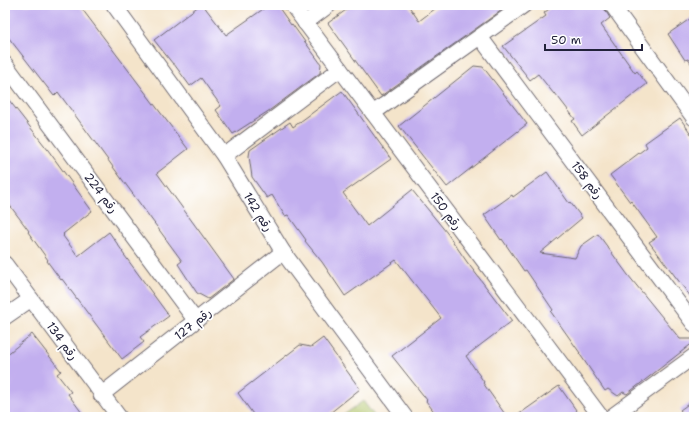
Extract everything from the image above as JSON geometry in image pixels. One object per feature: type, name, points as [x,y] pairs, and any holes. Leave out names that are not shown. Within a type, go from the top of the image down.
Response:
[{"type":"street","name":"رقم 142","points":[[114,5],[224,156],[283,252],[405,417]]},
{"type":"street","name":"رقم 150","points":[[292,5],[601,417]]},
{"type":"street","points":[[305,23],[329,5]]},
{"type":"street","points":[[373,113],[524,5]]},
{"type":"street","points":[[612,5],[694,118]]},
{"type":"street","name":"رقم 158","points":[[480,37],[694,324]]},
{"type":"street","name":"رقم 224","points":[[5,64],[196,321]]},
{"type":"street","points":[[224,156],[340,69]]},
{"type":"street","name":"رقم 127","points":[[102,395],[283,252]]},
{"type":"street","name":"رقم 134","points":[[5,264],[119,417]]},
{"type":"street","points":[[5,317],[31,298]]},
{"type":"street","points":[[611,417],[694,356]]},
{"type":"green space","points":[[363,401],[375,417],[341,417]]},
{"type":"building","points":[[13,5],[79,5],[188,149],[157,173],[234,279],[208,299],[197,293],[178,264],[182,261],[58,92],[54,96],[5,33],[5,11]]},
{"type":"building","points":[[200,5],[203,5],[226,35],[269,5],[277,5],[321,64],[320,73],[270,110],[233,134],[216,110],[221,106],[201,78],[190,86],[154,40]]},
{"type":"building","points":[[353,5],[408,5],[419,21],[440,5],[509,5],[381,96],[328,23]]},
{"type":"building","points":[[554,5],[602,5],[610,18],[601,25],[635,73],[637,71],[647,84],[582,135],[572,121],[575,119],[555,93],[554,94],[538,74],[530,80],[503,46],[546,16],[544,13]]},
{"type":"building","points":[[694,16],[694,68],[688,59],[685,60],[668,34]]},
{"type":"building","points":[[474,66],[483,67],[527,124],[447,187],[399,126]]},
{"type":"building","points":[[342,91],[391,159],[343,193],[367,226],[412,190],[447,233],[512,321],[466,356],[507,417],[438,417],[426,401],[427,400],[392,356],[441,318],[396,260],[345,296],[288,215],[285,216],[272,195],[267,198],[252,177],[249,156],[250,150],[290,122],[293,127]]},
{"type":"building","points":[[5,95],[48,150],[92,211],[63,234],[63,236],[78,256],[109,232],[169,316],[140,337],[144,342],[122,359],[47,261],[48,260],[28,232],[29,231],[5,199]]},
{"type":"building","points":[[680,118],[694,138],[694,301],[649,242],[657,237],[610,175],[647,147],[645,143]]},
{"type":"building","points":[[547,172],[569,203],[570,202],[582,218],[540,253],[575,258],[581,246],[598,234],[628,275],[680,339],[694,339],[694,342],[627,394],[623,392],[618,396],[608,389],[605,391],[551,312],[553,310],[526,270],[524,271],[484,215],[512,195],[513,197]]},
{"type":"building","points":[[32,334],[61,371],[57,374],[71,392],[68,394],[85,417],[5,417],[5,356]]},
{"type":"building","points":[[323,338],[360,389],[325,417],[255,417],[238,393],[300,345],[311,347]]},
{"type":"building","points":[[559,386],[581,417],[515,417]]},
{"type":"building","points":[[694,400],[694,417],[686,417],[680,410]]}]
